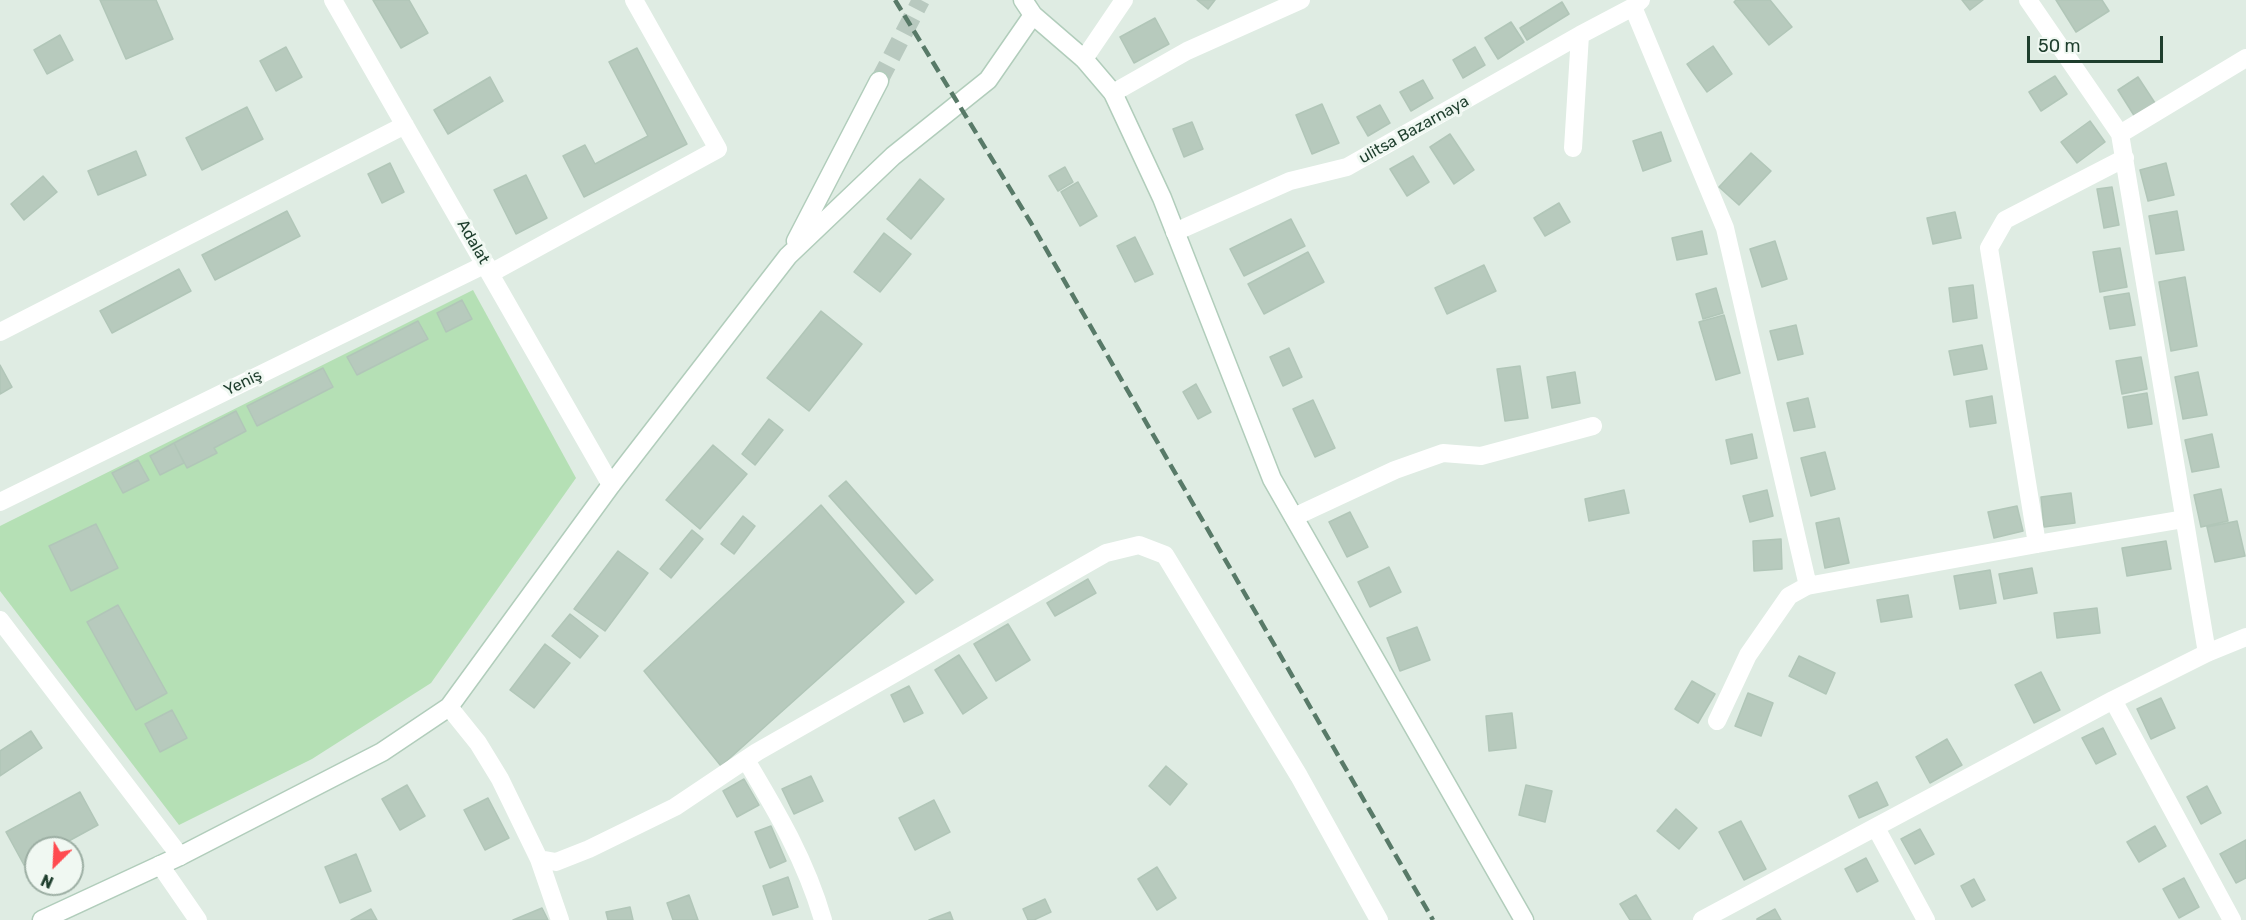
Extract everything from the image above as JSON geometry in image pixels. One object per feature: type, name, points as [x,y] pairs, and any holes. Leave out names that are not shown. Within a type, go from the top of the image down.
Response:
[{"type":"street","name":"Adalat","points":[[333,0],[611,485]]},
{"type":"street","name":"Yeniş","points":[[0,502],[488,269],[718,149],[634,0]]},
{"type":"street","points":[[1023,0],[1033,15],[1084,59],[1113,93],[1162,198],[1272,479],[1524,920]]},
{"type":"street","points":[[1084,59],[1124,0]]},
{"type":"street","points":[[1113,93],[1187,51],[1301,0]]},
{"type":"street","points":[[2028,0],[2120,134],[2207,653]]},
{"type":"street","points":[[1637,4],[1725,228],[1808,586]]},
{"type":"street","name":"ulitsa Bazarnaya","points":[[1175,232],[1290,181],[1347,167],[1637,4]]},
{"type":"street","points":[[42,920],[180,856],[382,752],[448,707],[611,485],[788,256],[893,156],[988,80],[1004,61],[1016,38],[1033,15]]},
{"type":"street","points":[[1573,148],[1580,35]]},
{"type":"street","points":[[2120,134],[2246,58]]},
{"type":"street","points":[[788,256],[879,81]]},
{"type":"street","points":[[0,332],[405,125]]},
{"type":"street","points":[[2037,544],[1989,248],[2005,220],[2125,158]]},
{"type":"street","points":[[1294,517],[1395,470],[1443,453],[1481,456],[1593,426]]},
{"type":"street","points":[[1717,721],[1748,655],[1789,596],[1808,586],[2184,519]]},
{"type":"street","points":[[539,859],[556,862],[589,849],[675,807],[746,760],[985,621],[1106,553],[1139,545],[1165,555],[1299,776],[1379,920]]},
{"type":"street","points":[[0,620],[180,856]]},
{"type":"street","points":[[1702,920],[2113,700],[2207,653],[2246,637]]},
{"type":"street","points":[[2113,700],[2232,920]]},
{"type":"street","points":[[448,707],[478,743],[500,778],[539,859],[560,920]]},
{"type":"street","points":[[746,760],[786,826],[813,887],[823,920]]},
{"type":"street","points":[[1876,828],[1926,920]]},
{"type":"street","points":[[160,865],[198,920]]},
{"type":"green space","points":[[473,290],[576,478],[431,683],[312,759],[179,825],[0,591],[0,526]]},
{"type":"building","points":[[100,0],[156,0],[173,39],[126,59]]},
{"type":"building","points":[[373,0],[409,0],[428,33],[401,48]]},
{"type":"building","points":[[1197,0],[1215,0],[1208,9]]},
{"type":"building","points":[[1736,0],[1770,0],[1792,27],[1769,45],[1734,2]]},
{"type":"building","points":[[1962,0],[1983,0],[1970,10]]},
{"type":"building","points":[[2056,0],[2102,0],[2109,11],[2076,32]]},
{"type":"building","points":[[1562,2],[1569,14],[1527,40],[1520,28]]},
{"type":"building","points":[[1155,18],[1169,44],[1134,63],[1120,37]]},
{"type":"building","points":[[1511,22],[1524,42],[1498,59],[1485,38]]},
{"type":"building","points":[[60,35],[73,60],[47,74],[34,50]]},
{"type":"building","points":[[1713,46],[1732,74],[1707,92],[1687,64]]},
{"type":"building","points":[[286,47],[302,77],[276,91],[260,61]]},
{"type":"building","points":[[1475,47],[1485,65],[1463,78],[1453,60]]},
{"type":"building","points":[[637,48],[687,144],[584,197],[563,156],[585,145],[595,164],[648,136],[609,62]]},
{"type":"building","points":[[2055,76],[2067,94],[2041,111],[2029,92]]},
{"type":"building","points":[[490,77],[503,101],[448,134],[434,110]]},
{"type":"building","points":[[2138,77],[2155,103],[2135,117],[2118,90]]},
{"type":"building","points":[[1423,80],[1433,98],[1411,111],[1400,92]]},
{"type":"building","points":[[1322,104],[1339,143],[1312,154],[1296,115]]},
{"type":"building","points":[[1380,105],[1390,123],[1368,136],[1357,117]]},
{"type":"building","points":[[247,107],[263,139],[202,170],[186,138]]},
{"type":"building","points":[[2090,121],[2105,142],[2077,163],[2061,142]]},
{"type":"building","points":[[1192,122],[1203,149],[1184,157],[1173,129]]},
{"type":"building","points":[[1661,132],[1671,161],[1643,171],[1633,141]]},
{"type":"building","points":[[1450,134],[1474,170],[1454,184],[1430,147]]},
{"type":"building","points":[[136,151],[146,175],[98,195],[88,171]]},
{"type":"building","points":[[1751,153],[1771,171],[1739,205],[1719,187]]},
{"type":"building","points":[[1413,156],[1429,182],[1407,196],[1390,169]]},
{"type":"building","points":[[390,163],[404,192],[382,203],[368,174]]},
{"type":"building","points":[[2166,163],[2174,195],[2148,201],[2140,170]]},
{"type":"building","points":[[1065,167],[1073,182],[1058,191],[1049,176]]},
{"type":"building","points":[[526,175],[547,218],[516,234],[494,190]]},
{"type":"building","points":[[43,176],[57,192],[24,220],[11,204]]},
{"type":"building","points":[[920,179],[944,199],[911,239],[887,219]]},
{"type":"building","points":[[1078,182],[1097,216],[1080,226],[1061,192]]},
{"type":"building","points":[[2112,187],[2119,225],[2104,228],[2097,189]]},
{"type":"building","points":[[1559,203],[1570,222],[1545,236],[1534,218]]},
{"type":"building","points":[[287,211],[300,236],[215,280],[202,255]]},
{"type":"building","points":[[2177,211],[2184,250],[2156,254],[2149,216]]},
{"type":"building","points":[[1955,212],[1961,238],[1933,244],[1927,218]]},
{"type":"building","points":[[1291,219],[1305,246],[1244,276],[1230,249]]},
{"type":"building","points":[[1702,231],[1707,254],[1677,260],[1672,238]]},
{"type":"building","points":[[884,233],[911,254],[880,292],[854,272]]},
{"type":"building","points":[[1135,237],[1153,274],[1135,282],[1117,246]]},
{"type":"building","points":[[1775,241],[1787,279],[1762,287],[1750,249]]},
{"type":"building","points":[[2120,248],[2127,287],[2100,292],[2093,252]]},
{"type":"building","points":[[1308,252],[1324,282],[1264,314],[1248,284]]},
{"type":"building","points":[[1484,265],[1496,291],[1447,314],[1435,288]]},
{"type":"building","points":[[179,269],[191,291],[112,333],[100,311]]},
{"type":"building","points":[[2185,277],[2197,346],[2171,351],[2159,282]]},
{"type":"building","points":[[1973,285],[1977,318],[1953,322],[1949,288]]},
{"type":"building","points":[[1716,288],[1723,313],[1703,319],[1696,294]]},
{"type":"building","points":[[2129,293],[2135,325],[2110,329],[2104,297]]},
{"type":"building","points":[[462,300],[472,319],[446,332],[437,313]]},
{"type":"building","points":[[821,311],[862,344],[809,411],[767,378]]},
{"type":"building","points":[[1724,315],[1740,373],[1716,380],[1699,322]]},
{"type":"building","points":[[418,321],[428,339],[357,375],[347,357]]},
{"type":"building","points":[[1796,325],[1803,354],[1778,360],[1770,331]]},
{"type":"building","points":[[1982,345],[1987,369],[1954,375],[1949,351]]},
{"type":"building","points":[[1289,348],[1302,377],[1283,386],[1270,357]]},
{"type":"building","points":[[2141,357],[2147,389],[2122,394],[2116,361]]},
{"type":"building","points":[[0,365],[12,387],[0,394]]},
{"type":"building","points":[[1520,366],[1528,418],[1505,421],[1497,369]]},
{"type":"building","points":[[323,368],[333,387],[257,426],[247,406]]},
{"type":"building","points":[[1575,372],[1580,403],[1552,408],[1547,377]]},
{"type":"building","points":[[2198,372],[2207,415],[2183,419],[2175,377]]},
{"type":"building","points":[[1196,384],[1211,412],[1198,419],[1183,392]]},
{"type":"building","points":[[2147,393],[2152,424],[2128,428],[2123,397]]},
{"type":"building","points":[[1992,396],[1996,423],[1970,427],[1966,401]]},
{"type":"building","points":[[1808,398],[1815,427],[1794,431],[1787,403]]},
{"type":"building","points":[[1313,400],[1335,448],[1315,457],[1293,409]]},
{"type":"building","points":[[236,411],[246,431],[214,448],[217,453],[187,468],[174,443]]},
{"type":"building","points":[[769,419],[783,430],[755,465],[742,454]]},
{"type":"building","points":[[1752,434],[1757,458],[1731,464],[1726,440]]},
{"type":"building","points":[[2212,434],[2219,467],[2192,472],[2185,440]]},
{"type":"building","points":[[174,443],[184,463],[160,475],[150,456]]},
{"type":"building","points":[[713,445],[747,474],[700,529],[666,500]]},
{"type":"building","points":[[1825,452],[1835,489],[1811,496],[1801,458]]},
{"type":"building","points":[[138,460],[149,480],[123,493],[112,473]]},
{"type":"building","points":[[846,481],[933,580],[916,594],[829,496]]},
{"type":"building","points":[[2221,489],[2228,521],[2201,527],[2194,495]]},
{"type":"building","points":[[1624,490],[1629,513],[1589,521],[1585,499]]},
{"type":"building","points":[[1767,490],[1773,516],[1750,522],[1743,496]]},
{"type":"building","points":[[2071,493],[2075,523],[2044,527],[2041,497]]},
{"type":"building","points":[[821,505],[904,602],[721,766],[644,671]]},
{"type":"building","points":[[2017,506],[2023,531],[1994,538],[1988,512]]},
{"type":"building","points":[[1350,512],[1368,547],[1347,557],[1329,522]]},
{"type":"building","points":[[743,516],[755,526],[734,554],[721,544]]},
{"type":"building","points":[[1839,518],[1849,563],[1825,568],[1816,523]]},
{"type":"building","points":[[2237,521],[2245,556],[2215,562],[2207,527]]},
{"type":"building","points":[[96,524],[118,568],[71,591],[49,546]]},
{"type":"building","points":[[692,530],[703,539],[671,578],[660,569]]},
{"type":"building","points":[[1781,539],[1782,569],[1754,571],[1753,541]]},
{"type":"building","points":[[2166,541],[2171,569],[2127,576],[2122,548]]},
{"type":"building","points":[[618,551],[648,573],[605,631],[574,609]]},
{"type":"building","points":[[1389,567],[1401,592],[1370,607],[1358,582]]},
{"type":"building","points":[[2032,568],[2037,593],[2004,599],[1999,574]]},
{"type":"building","points":[[1990,570],[1996,603],[1960,609],[1954,576]]},
{"type":"building","points":[[1088,579],[1096,593],[1055,616],[1047,603]]},
{"type":"building","points":[[1908,595],[1912,617],[1881,622],[1877,600]]},
{"type":"building","points":[[118,605],[167,693],[136,710],[87,622]]},
{"type":"building","points":[[2097,608],[2100,633],[2057,638],[2054,613]]},
{"type":"building","points":[[570,614],[598,636],[580,658],[552,636]]},
{"type":"building","points":[[1008,624],[1030,660],[996,681],[974,644]]},
{"type":"building","points":[[1417,627],[1430,660],[1400,671],[1387,638]]},
{"type":"building","points":[[545,644],[570,663],[534,708],[510,690]]},
{"type":"building","points":[[959,655],[987,698],[963,714],[935,670]]},
{"type":"building","points":[[1799,656],[1835,673],[1826,694],[1789,676]]},
{"type":"building","points":[[2041,672],[2060,710],[2034,723],[2015,685]]},
{"type":"building","points":[[1692,681],[1715,694],[1698,723],[1675,709]]},
{"type":"building","points":[[909,686],[923,713],[904,722],[891,695]]},
{"type":"building","points":[[1748,693],[1773,703],[1761,736],[1735,726]]},
{"type":"building","points":[[2161,698],[2175,728],[2151,739],[2137,709]]},
{"type":"building","points":[[172,710],[187,738],[160,752],[145,724]]},
{"type":"building","points":[[1512,713],[1516,748],[1489,751],[1486,716]]},
{"type":"building","points":[[2103,728],[2116,754],[2096,764],[2082,738]]},
{"type":"building","points":[[31,731],[42,748],[0,776],[0,751]]},
{"type":"building","points":[[1947,739],[1962,765],[1930,783],[1916,757]]},
{"type":"building","points":[[1166,766],[1187,784],[1170,805],[1149,786]]},
{"type":"building","points":[[811,776],[823,801],[794,814],[782,789]]},
{"type":"building","points":[[744,779],[759,805],[737,817],[723,791]]},
{"type":"building","points":[[1877,782],[1888,805],[1859,818],[1849,796]]},
{"type":"building","points":[[407,785],[425,816],[400,830],[382,799]]},
{"type":"building","points":[[1526,785],[1552,791],[1545,822],[1519,815]]},
{"type":"building","points":[[2207,786],[2221,813],[2201,824],[2187,797]]},
{"type":"building","points":[[80,792],[98,825],[78,836],[24,836],[24,865],[6,832]]},
{"type":"building","points":[[488,798],[509,838],[485,850],[464,810]]},
{"type":"building","points":[[934,800],[950,832],[915,850],[899,818]]},
{"type":"building","points":[[1676,809],[1697,828],[1679,849],[1657,831]]},
{"type":"building","points":[[1741,821],[1766,869],[1744,880],[1719,832]]},
{"type":"building","points":[[771,826],[786,861],[770,868],[755,832]]},
{"type":"building","points":[[2155,826],[2166,846],[2139,862],[2127,842]]},
{"type":"building","points":[[1920,829],[1934,854],[1915,864],[1901,839]]},
{"type":"building","points":[[2246,840],[2246,878],[2236,883],[2220,854]]},
{"type":"building","points":[[356,854],[371,891],[340,903],[325,867]]},
{"type":"building","points":[[1866,858],[1878,881],[1857,892],[1845,869]]},
{"type":"building","points":[[1157,867],[1176,898],[1157,910],[1138,879]]},
{"type":"building","points":[[788,877],[798,907],[773,915],[763,886]]},
{"type":"building","points":[[2184,878],[2199,907],[2179,918],[2163,889]]},
{"type":"building","points":[[1974,879],[1985,900],[1972,907],[1961,886]]},
{"type":"building","points":[[689,895],[698,920],[673,920],[667,903]]},
{"type":"building","points":[[1636,895],[1651,920],[1630,920],[1620,904]]},
{"type":"building","points":[[1045,899],[1051,912],[1034,920],[1028,920],[1023,909]]},
{"type":"building","points":[[630,907],[633,920],[608,920],[606,912]]},
{"type":"building","points":[[542,908],[548,920],[513,920]]},
{"type":"building","points":[[371,909],[377,920],[351,920]]},
{"type":"building","points":[[1775,909],[1781,920],[1757,920],[1757,919]]},
{"type":"building","points":[[950,912],[953,920],[929,920]]},
{"type":"tunnel","points":[[879,81],[921,0]]},
{"type":"railway","points":[[895,0],[1031,223],[1433,920]]}]
